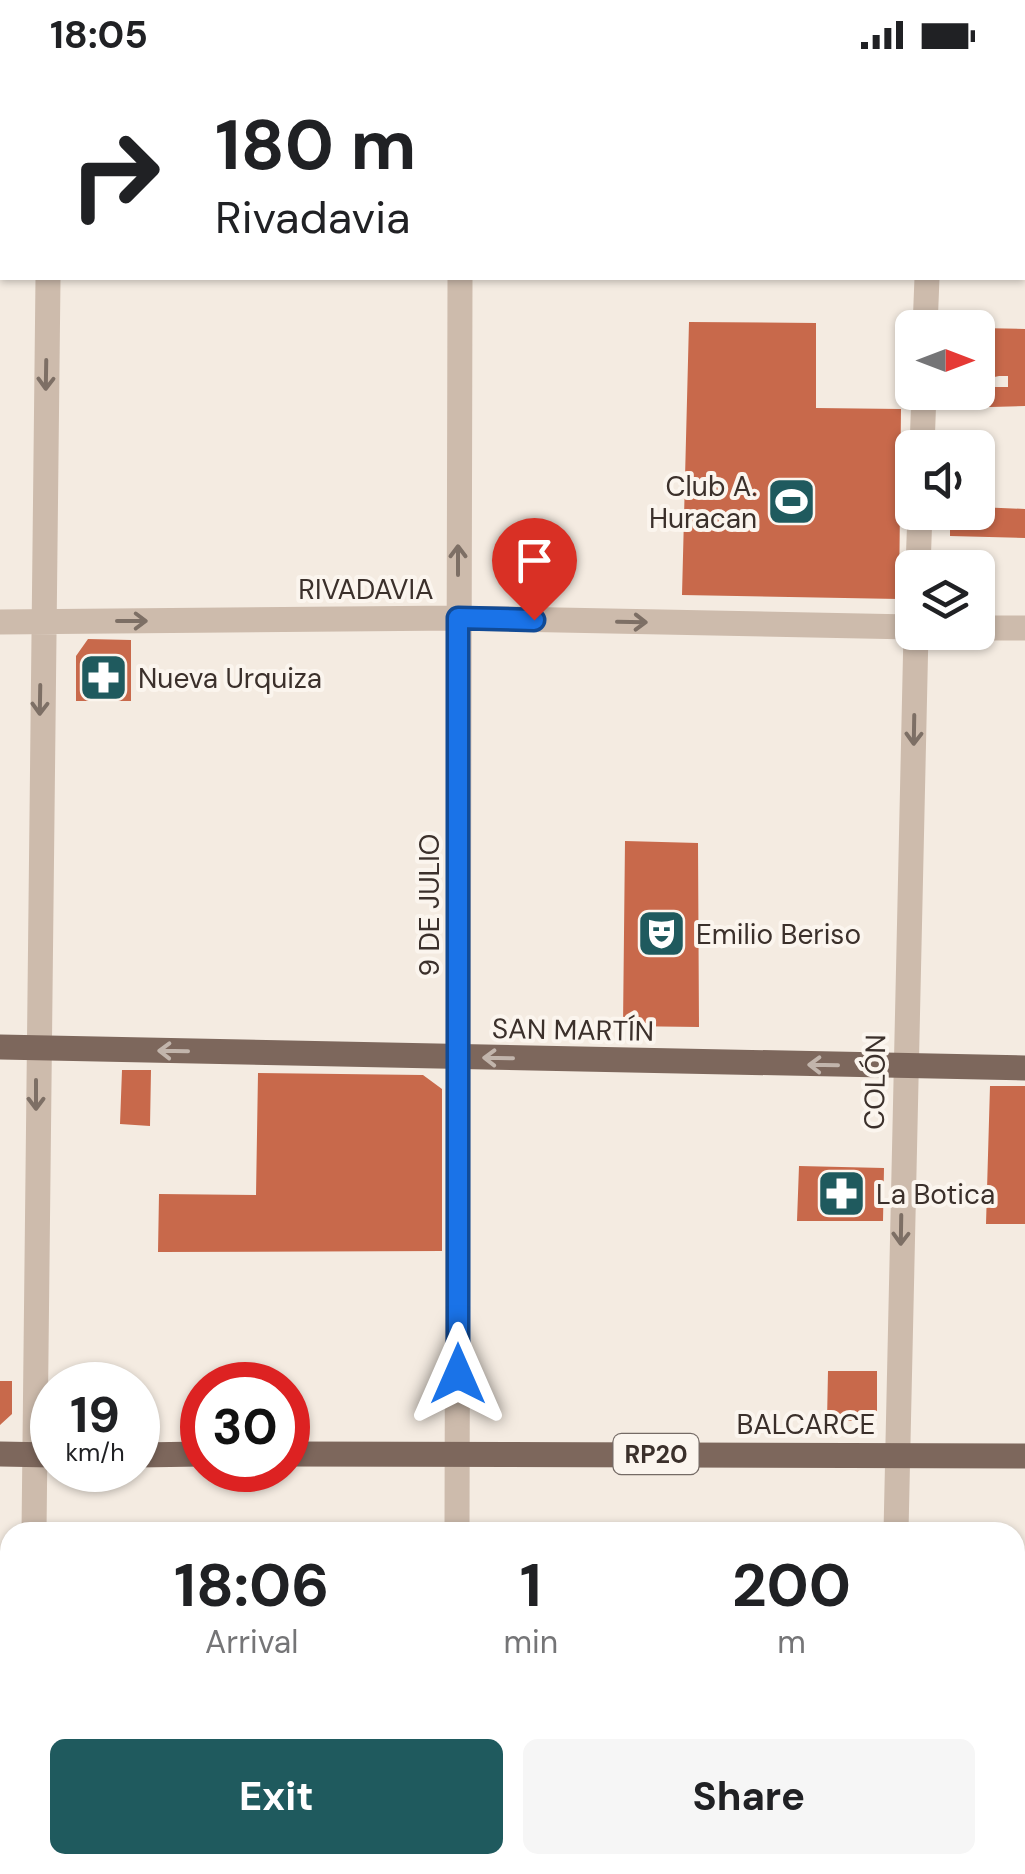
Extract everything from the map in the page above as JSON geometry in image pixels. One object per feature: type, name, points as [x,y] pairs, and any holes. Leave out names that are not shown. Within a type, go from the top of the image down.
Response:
[{"type":"main road","name":"SAN MARTÍN","points":[[0,1048],[1025,1068]]},
{"type":"main road","points":[[0,1454],[30,1455]]},
{"type":"main road","name":"BALCARCE","points":[[310,1454],[1025,1456]]},
{"type":"street","points":[[42,1362],[37,1048],[48,280]]},
{"type":"street","name":"9 DE JULIO","points":[[457,1522],[460,280]]},
{"type":"street","points":[[926,310],[927,280]]},
{"type":"street","name":"RIVADAVIA","points":[[0,622],[458,618],[895,630]]},
{"type":"street","points":[[995,628],[1025,628]]},
{"type":"street","name":"COLÓN","points":[[896,1522],[914,650]]},
{"type":"street","points":[[35,1522],[39,1492]]},
{"type":"building","name":"Club A. Huracan","points":[[689,322],[816,323],[816,408],[901,410],[901,430],[895,430],[895,530],[900,530],[900,550],[895,550],[895,599],[682,595]]},
{"type":"building","points":[[995,328],[1025,329],[1025,406],[995,407],[995,387],[1008,387],[1008,376],[995,377]]},
{"type":"building","points":[[995,508],[1025,509],[1025,538],[950,536],[950,530],[995,530]]},
{"type":"building","name":"Nueva Urquiza","points":[[88,639],[131,640],[131,701],[76,701],[76,656]]},
{"type":"building","name":"Emilio Beriso","points":[[625,841],[698,843],[699,1027],[623,1026]]},
{"type":"building","points":[[122,1070],[151,1070],[150,1126],[120,1124]]},
{"type":"building","points":[[258,1073],[423,1075],[442,1089],[442,1251],[158,1252],[159,1194],[256,1195]]},
{"type":"building","points":[[990,1086],[1025,1086],[1025,1224],[986,1224]]},
{"type":"building","name":"La Botica","points":[[799,1166],[884,1168],[883,1221],[797,1221]]},
{"type":"building","points":[[828,1371],[877,1371],[877,1414],[869,1421],[827,1421]]},
{"type":"building","points":[[0,1381],[12,1381],[12,1414],[0,1425]]},
{"type":"place","name":"Club A. Huracan","points":[[792,502]]},
{"type":"place","name":"Nueva Urquiza","points":[[103,678]]},
{"type":"place","name":"Emilio Beriso","points":[[661,934]]},
{"type":"place","name":"La Botica","points":[[841,1194]]},
{"type":"route","points":[[458,1374],[458,618],[534,620]]}]
